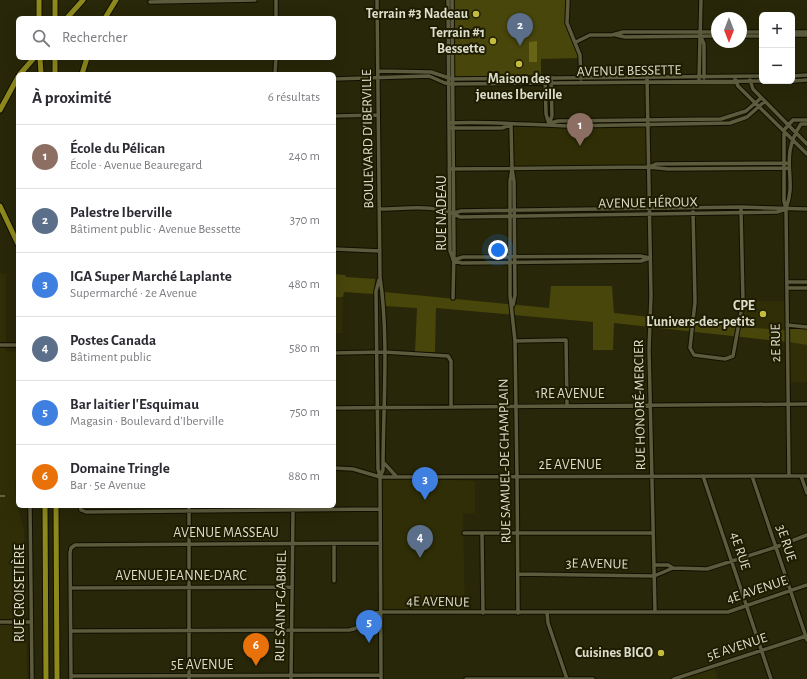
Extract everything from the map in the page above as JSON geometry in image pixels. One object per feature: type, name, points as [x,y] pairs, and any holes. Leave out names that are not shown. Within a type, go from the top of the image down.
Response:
[{"type":"highway","points":[[39,0],[39,16]]},
{"type":"highway","points":[[55,0],[55,16]]},
{"type":"highway","points":[[69,16],[83,0]]},
{"type":"highway","points":[[106,16],[116,0]]},
{"type":"highway","points":[[22,72],[32,60]]},
{"type":"highway","points":[[40,60],[41,72]]},
{"type":"highway","points":[[55,60],[55,72]]},
{"type":"highway","points":[[83,72],[86,60]]},
{"type":"highway","points":[[0,110],[16,80]]},
{"type":"highway","points":[[0,206],[16,240]]},
{"type":"highway","points":[[45,508],[46,679]]},
{"type":"highway","points":[[56,508],[57,679]]},
{"type":"street","points":[[150,2],[255,0]]},
{"type":"street","points":[[276,0],[276,16]]},
{"type":"street","name":"BOULEVARD D'IBERVILLE","points":[[377,0],[380,278],[384,352],[383,470],[380,477]]},
{"type":"street","name":"RUE NADEAU","points":[[448,0],[448,76],[450,84],[451,123],[450,252],[453,260]]},
{"type":"street","name":"RUE NADEAU","points":[[450,84],[452,79],[452,0]]},
{"type":"street","points":[[568,0],[567,23],[580,55],[581,82]]},
{"type":"street","points":[[699,81],[701,0]]},
{"type":"street","points":[[576,42],[590,35],[612,35],[640,31],[711,35]]},
{"type":"street","points":[[747,32],[759,32]]},
{"type":"street","points":[[795,32],[807,32]]},
{"type":"street","points":[[701,34],[711,33]]},
{"type":"street","points":[[701,34],[704,44],[704,81]]},
{"type":"street","points":[[795,36],[807,35]]},
{"type":"street","points":[[747,36],[759,36]]},
{"type":"street","points":[[276,60],[276,72]]},
{"type":"street","points":[[406,70],[406,76]]},
{"type":"street","points":[[378,71],[406,70],[432,72],[448,76],[452,79]]},
{"type":"street","points":[[795,76],[806,75],[806,80],[795,81]]},
{"type":"street","name":"AVENUE BESSETTE","points":[[336,79],[429,76],[450,84],[759,81]]},
{"type":"street","name":"RUE HONORÉ-MERCIER","points":[[647,76],[650,258],[650,404],[656,612]]},
{"type":"street","points":[[734,76],[735,81],[755,103],[807,154]]},
{"type":"street","points":[[749,76],[753,89],[764,102],[807,144]]},
{"type":"street","name":"AVENUE BESSETTE","points":[[452,79],[759,76]]},
{"type":"street","points":[[545,77],[546,114],[549,124]]},
{"type":"street","points":[[549,124],[552,116],[551,77]]},
{"type":"street","points":[[451,123],[502,122],[511,124],[549,124],[569,126],[648,125],[707,122],[738,115],[761,98]]},
{"type":"street","points":[[549,124],[558,121],[648,120],[730,123],[747,116],[764,102]]},
{"type":"street","points":[[336,116],[378,115]]},
{"type":"street","points":[[784,130],[793,120],[807,120]]},
{"type":"street","points":[[451,128],[502,128],[511,124]]},
{"type":"street","name":"RUE SAMUEL-DE CHAMPLAIN","points":[[511,124],[515,216],[515,294],[513,308]]},
{"type":"street","points":[[796,132],[801,124],[807,124]]},
{"type":"street","name":"2E RUE","points":[[784,130],[783,168],[784,201],[786,210],[789,476]]},
{"type":"street","name":"2E RUE","points":[[786,210],[789,201],[789,151],[792,138],[796,132]]},
{"type":"street","points":[[648,167],[656,164],[789,164]]},
{"type":"street","points":[[713,164],[714,169]]},
{"type":"street","points":[[451,169],[648,167],[656,169],[789,168]]},
{"type":"street","name":"RUE NADEAU","points":[[451,169],[454,213],[453,260]]},
{"type":"street","name":"RUE SAMUEL-DE CHAMPLAIN","points":[[512,169],[509,211],[510,295],[513,308],[515,341],[518,613]]},
{"type":"street","points":[[693,208],[695,302],[694,324],[690,348],[694,355],[725,359],[733,356],[735,352],[736,328],[743,301],[741,207]]},
{"type":"street","name":"AVENUE HÉROUX","points":[[454,213],[461,211],[741,207],[778,208],[786,210]]},
{"type":"street","name":"AVENUE HÉROUX","points":[[379,209],[435,208],[450,211],[460,217],[777,212],[807,209]]},
{"type":"street","name":"AVENUE HÉROUX","points":[[716,208],[716,213]]},
{"type":"street","name":"AVENUE HÉROUX","points":[[579,209],[580,215]]},
{"type":"street","points":[[336,249],[380,251]]},
{"type":"street","points":[[453,260],[463,257],[619,256],[650,258]]},
{"type":"street","points":[[619,256],[619,261]]},
{"type":"street","points":[[549,257],[549,262]]},
{"type":"street","points":[[453,260],[462,263],[619,261],[650,258]]},
{"type":"street","points":[[453,260],[453,298]]},
{"type":"street","name":"BOULEVARD D'IBERVILLE","points":[[380,278],[376,291],[378,469],[380,477],[381,677]]},
{"type":"street","points":[[787,282],[807,282]]},
{"type":"street","points":[[787,288],[807,288]]},
{"type":"street","points":[[787,325],[807,327]]},
{"type":"street","points":[[515,341],[564,339],[567,342],[566,405]]},
{"type":"street","points":[[0,345],[16,345]]},
{"type":"street","points":[[336,353],[384,352],[448,356],[451,361],[451,406]]},
{"type":"street","name":"1RE AVENUE","points":[[336,408],[516,405],[807,404]]},
{"type":"street","points":[[383,459],[385,465],[397,477]]},
{"type":"street","name":"2E AVENUE","points":[[336,468],[349,468],[380,477],[807,476]]},
{"type":"street","name":"4E RUE","points":[[703,476],[771,679]]},
{"type":"street","name":"3E RUE","points":[[752,476],[790,591],[807,637]]},
{"type":"street","points":[[801,476],[807,493]]},
{"type":"street","name":"RUE CROISETIÈRE","points":[[30,508],[32,679]]},
{"type":"street","points":[[80,508],[145,512],[380,510]]},
{"type":"street","name":"RUE SAINT-GABRIEL","points":[[291,677],[293,510]]},
{"type":"street","points":[[189,511],[189,678]]},
{"type":"street","points":[[464,534],[653,533]]},
{"type":"street","points":[[482,534],[483,613]]},
{"type":"street","name":"3E AVENUE","points":[[518,574],[654,576],[673,568],[703,569],[776,547],[807,535]]},
{"type":"street","name":"AVENUE MASSEAU","points":[[70,588],[70,551],[77,545],[380,543]]},
{"type":"street","points":[[334,544],[334,581]]},
{"type":"street","name":"3E AVENUE","points":[[654,565],[668,565],[673,568]]},
{"type":"street","name":"4E AVENUE","points":[[381,612],[728,612],[807,585]]},
{"type":"street","name":"AVENUE JEANNE-D'ARC","points":[[70,588],[292,587]]},
{"type":"street","points":[[70,588],[71,677]]},
{"type":"street","points":[[71,631],[354,630],[362,626],[371,616],[381,612]]},
{"type":"street","points":[[547,613],[548,623],[567,679]]},
{"type":"street","points":[[0,622],[31,622]]},
{"type":"street","name":"5E AVENUE","points":[[674,679],[807,637]]},
{"type":"street","name":"5E AVENUE","points":[[71,677],[381,677]]},
{"type":"street","points":[[466,679],[593,679]]},
{"type":"shaded area","points":[[452,0],[566,0],[567,22],[581,58],[541,59],[541,76],[452,79]]},
{"type":"shaded area","points":[[537,41],[537,62],[529,62],[529,42]]},
{"type":"shaded area","points":[[511,125],[648,125],[648,167],[512,169]]},
{"type":"shaded area","points":[[0,273],[6,274],[6,351],[16,352],[16,508],[18,508],[24,530],[26,613],[19,619],[21,626],[26,629],[27,679],[0,679]]},
{"type":"shaded area","points":[[336,274],[345,275],[346,277],[375,279],[374,294],[344,292],[343,297],[336,297]]},
{"type":"shaded area","points":[[551,286],[612,286],[614,313],[739,327],[786,330],[787,342],[614,323],[613,350],[593,350],[593,322],[436,308],[435,352],[415,353],[417,308],[384,306],[384,292],[549,308]]},
{"type":"shaded area","points":[[336,297],[343,297],[342,333],[336,333]]},
{"type":"shaded area","name":"CPE L'univers-des-petits","points":[[743,301],[786,301],[786,330],[739,327]]},
{"type":"shaded area","points":[[788,326],[807,328],[807,345],[788,342]]},
{"type":"shaded area","points":[[788,342],[807,345],[807,382],[789,383]]},
{"type":"shaded area","points":[[380,477],[475,481],[475,513],[463,514],[465,611],[384,611]]},
{"type":"shaded area","points":[[714,666],[718,679],[674,679]]},
{"type":"shaded area","points":[[189,676],[291,676],[291,679],[189,679]]},
{"type":"railway","points":[[0,496],[5,496]]},
{"type":"place","name":"Terrain #3 Nadeau","points":[[476,14]]},
{"type":"place","name":"Terrain #1 Bessette","points":[[493,41]]},
{"type":"place","name":"Palestre Iberville","points":[[520,46]]},
{"type":"place","name":"Maison des jeunes Iberville","points":[[519,64]]},
{"type":"place","name":"École du Pélican","points":[[580,146]]},
{"type":"place","name":"CPE L'univers-des-petits","points":[[763,314]]},
{"type":"place","name":"IGA Super Marché Laplante","points":[[425,500]]},
{"type":"place","name":"Postes Canada","points":[[420,558]]},
{"type":"place","name":"Bar laitier l'Esquimau","points":[[369,643]]},
{"type":"place","name":"Cuisines BIGO","points":[[661,653]]},
{"type":"place","name":"Domaine Tringle","points":[[256,666]]}]
